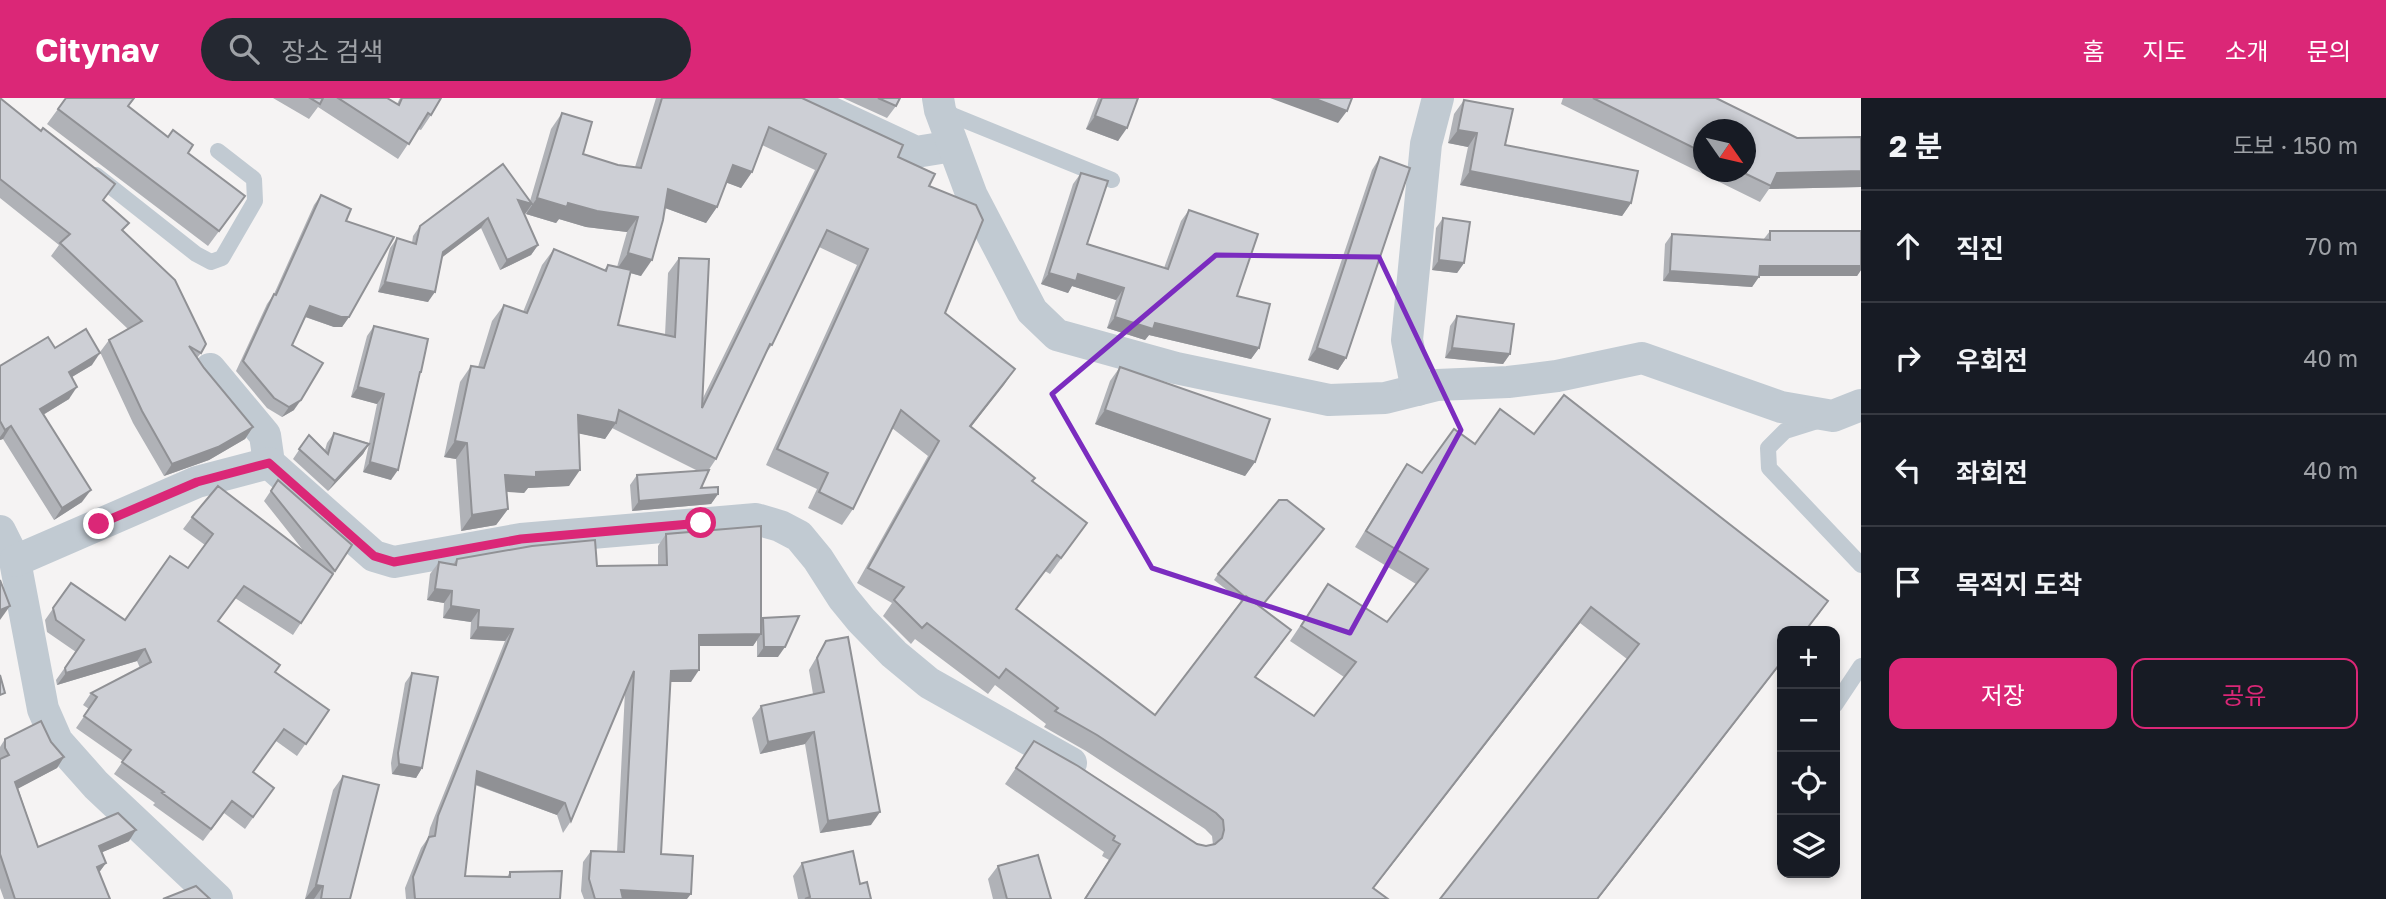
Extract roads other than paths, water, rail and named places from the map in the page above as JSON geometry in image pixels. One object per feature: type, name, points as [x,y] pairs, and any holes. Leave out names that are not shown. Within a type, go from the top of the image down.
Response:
[{"type":"street","points":[[800,98],[916,152],[953,146]]},
{"type":"street","points":[[1417,390],[1406,340],[1426,144],[1438,98]]},
{"type":"street","points":[[939,104],[972,196],[1032,311],[1057,335],[1175,368],[1329,400],[1385,398],[1437,385],[1508,382],[1557,376],[1642,358],[1781,407],[1847,410]]},
{"type":"street","points":[[210,369],[265,435],[269,463],[374,556],[394,562],[521,539],[756,519],[780,526],[799,536],[861,620],[894,654],[929,683],[1097,780]]},
{"type":"street","points":[[15,561],[197,482],[269,463]]},
{"type":"street","points":[[0,531],[15,561],[43,709],[57,741],[96,785],[217,899]]},
{"type":"lane","points":[[939,104],[1112,180]]},
{"type":"lane","points":[[87,169],[196,254],[211,262],[222,258],[256,201],[254,179],[218,151]]},
{"type":"lane","points":[[1847,410],[1785,431],[1768,448],[1769,468],[1861,565]]},
{"type":"lane","points":[[1840,698],[1861,666]]}]
